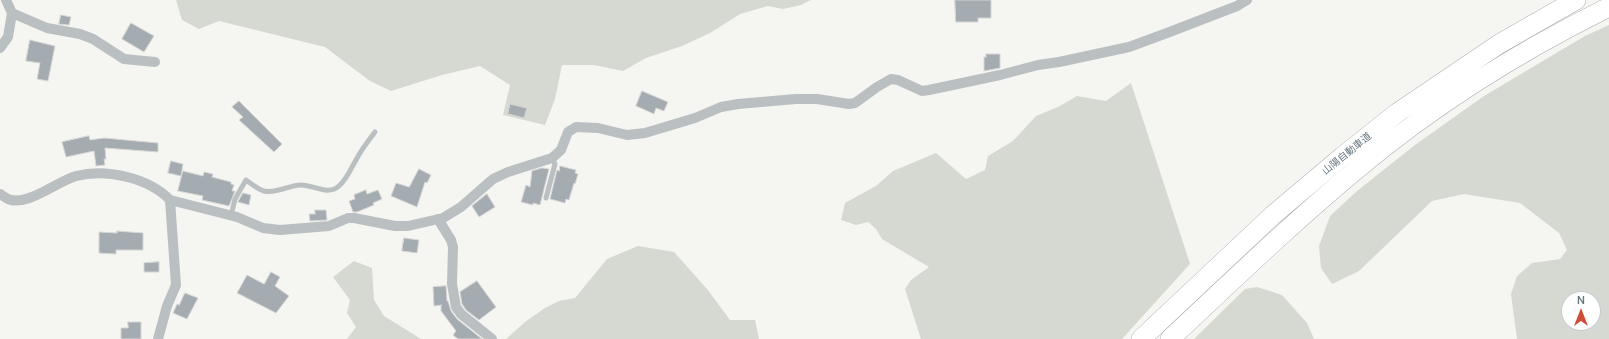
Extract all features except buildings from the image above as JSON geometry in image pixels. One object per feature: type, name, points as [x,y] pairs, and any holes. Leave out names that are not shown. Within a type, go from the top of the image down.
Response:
[{"type":"highway","name":"山陽自動車道","points":[[1141,339],[1273,216],[1343,156],[1397,113],[1499,44],[1576,0]]},
{"type":"highway","name":"山陽自動車道","points":[[1170,339],[1285,231],[1357,169],[1409,129],[1509,62],[1581,21],[1609,7]]},
{"type":"street","points":[[0,48],[8,37],[12,13],[6,0]]},
{"type":"street","points":[[0,194],[10,200],[20,200],[30,198],[77,176],[103,174],[122,175],[141,181],[164,193],[170,200],[231,216],[263,228],[280,230],[329,226],[348,218],[395,226],[408,226],[438,219],[461,207],[493,180],[508,172],[525,168],[552,158],[561,150],[568,132],[576,127],[598,128],[627,135],[646,133],[694,118],[721,107],[738,104],[796,99],[817,99],[849,104],[855,103],[877,87],[891,80],[898,80],[922,91],[929,90],[1129,46],[1167,34],[1237,6],[1247,0]]},
{"type":"street","points":[[12,13],[47,28],[80,34],[93,39],[124,59],[155,62]]},
{"type":"street","points":[[158,339],[167,306],[176,285],[170,200]]},
{"type":"street","points":[[438,219],[451,240],[453,248],[452,284],[456,307],[461,314],[492,339]]},
{"type":"lane","points":[[231,216],[235,199],[246,180],[256,188],[266,191],[276,191],[299,185],[308,185],[326,191],[333,191],[347,177],[363,148],[375,132]]},
{"type":"lane","points":[[546,198],[555,164],[552,158]]},
{"type":"shaded area","points":[[176,0],[811,0],[801,5],[783,9],[768,6],[740,14],[710,33],[682,46],[646,58],[623,71],[594,65],[562,65],[555,99],[545,125],[503,115],[510,85],[480,66],[442,75],[391,91],[370,81],[325,47],[219,21],[199,29],[182,20]]},
{"type":"shaded area","points":[[1609,25],[1609,339],[1517,339],[1511,294],[1517,276],[1532,263],[1560,259],[1567,250],[1559,233],[1520,203],[1464,194],[1432,201],[1359,271],[1332,284],[1321,268],[1319,246],[1330,216],[1357,191],[1415,145],[1484,96],[1585,36]]},
{"type":"shaded area","points":[[1131,83],[1190,264],[1122,339],[921,339],[905,289],[911,280],[929,267],[882,239],[876,229],[868,222],[856,225],[841,220],[845,203],[876,186],[893,171],[936,153],[966,179],[985,170],[988,156],[1013,141],[1036,116],[1058,107],[1077,96],[1106,101]]},
{"type":"shaded area","points":[[638,246],[674,252],[707,289],[730,320],[755,320],[759,339],[506,339],[525,322],[545,308],[559,301],[575,298],[607,259]]},
{"type":"shaded area","points":[[354,261],[372,268],[374,300],[384,316],[421,339],[347,339],[356,327],[347,313],[350,300],[333,277]]},
{"type":"shaded area","points":[[1257,287],[1282,295],[1307,323],[1314,339],[1194,339],[1245,289]]}]
